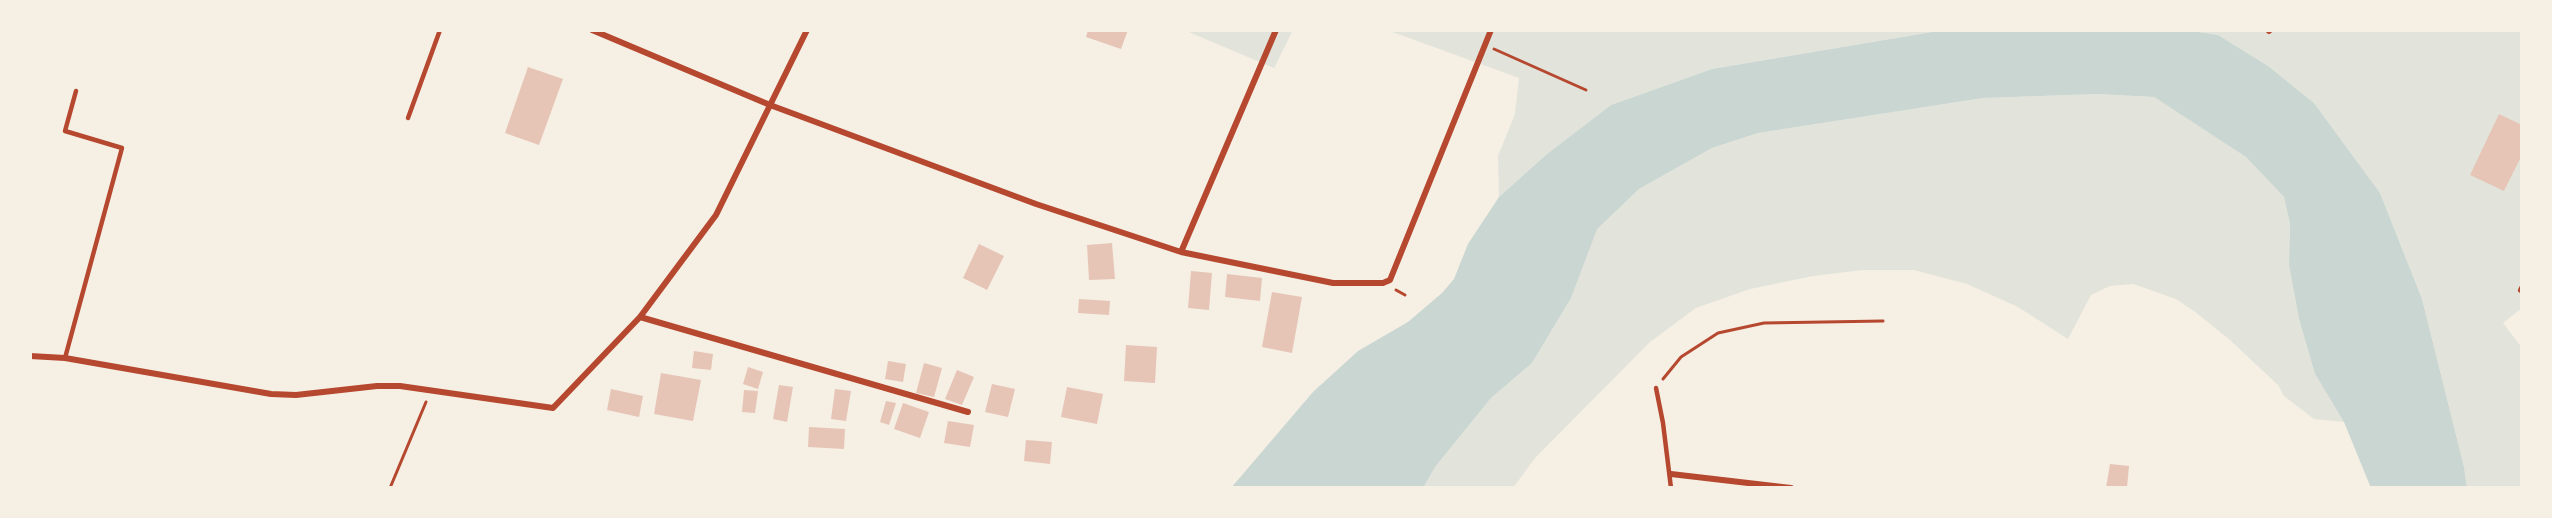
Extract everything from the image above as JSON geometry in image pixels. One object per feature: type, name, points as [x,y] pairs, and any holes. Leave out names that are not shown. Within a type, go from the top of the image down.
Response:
[{"type":"street","points":[[592,30],[770,105],[1036,204],[1181,252],[1333,283],[1383,283],[1390,280],[1491,30]]},
{"type":"street","points":[[30,356],[66,358],[271,394],[296,395],[377,386],[432,389],[553,408],[640,317],[716,215],[807,30]]},
{"type":"street","points":[[1181,252],[1276,30]]},
{"type":"street","points":[[640,317],[968,412]]},
{"type":"street","points":[[1671,474],[1791,488]]},
{"type":"lane","points":[[408,118],[440,30]]},
{"type":"lane","points":[[66,358],[122,148],[65,131],[76,90]]},
{"type":"lane","points":[[1656,388],[1671,474],[1671,488]]},
{"type":"path","points":[[1484,44],[1586,90]]},
{"type":"path","points":[[1656,388],[1681,357],[1718,333],[1764,324],[1883,321]]},
{"type":"path","points":[[390,488],[432,389]]},
{"type":"shaded area","points":[[1184,30],[1293,30],[1274,68]]},
{"type":"shaded area","points":[[1387,30],[1944,30],[1712,69],[1611,105],[1547,154],[1499,197],[1498,156],[1515,114],[1519,78]]},
{"type":"shaded area","points":[[1944,30],[2186,30],[2218,35],[2268,66],[2314,103],[2380,193],[2422,299],[2464,467],[2467,488],[2371,488],[2344,422],[2315,374],[2299,319],[2289,265],[2290,224],[2284,197],[2246,157],[2154,97],[2098,94],[1983,98],[1758,133],[1712,148],[1639,189],[1597,229],[1571,298],[1532,363],[1491,398],[1435,467],[1423,488],[1231,488],[1313,392],[1358,351],[1408,322],[1442,293],[1454,279],[1468,244],[1499,197],[1547,154],[1611,105],[1712,69]]},
{"type":"shaded area","points":[[2186,30],[2522,30],[2522,308],[2503,323],[2522,348],[2522,488],[2467,488],[2464,467],[2422,299],[2380,193],[2314,103],[2268,66],[2218,35]]},
{"type":"shaded area","points":[[2099,94],[2154,97],[2246,157],[2284,197],[2290,224],[2289,265],[2299,319],[2315,374],[2344,422],[2314,419],[2284,396],[2278,385],[2230,340],[2194,311],[2176,299],[2133,284],[2110,286],[2091,295],[2068,339],[2018,307],[1967,284],[1914,270],[1863,270],[1813,276],[1750,289],[1696,308],[1650,342],[1535,458],[1513,488],[1423,488],[1435,467],[1491,398],[1532,363],[1571,298],[1596,229],[1639,189],[1712,148],[1758,133],[1983,98]]},
{"type":"building","points":[[1088,30],[1128,30],[1121,49],[1086,37]]},
{"type":"building","points":[[528,67],[563,79],[539,145],[505,133]]},
{"type":"building","points":[[2499,114],[2522,125],[2522,155],[2504,191],[2470,175]]},
{"type":"building","points":[[1112,243],[1115,279],[1089,280],[1087,245]]},
{"type":"building","points":[[979,244],[1004,256],[987,290],[963,278]]},
{"type":"building","points":[[1191,271],[1212,273],[1209,310],[1188,308]]},
{"type":"building","points":[[1227,274],[1262,278],[1260,301],[1225,297]]},
{"type":"building","points":[[1272,292],[1302,297],[1292,353],[1262,347]]},
{"type":"building","points":[[1079,299],[1110,301],[1109,315],[1078,313]]},
{"type":"building","points":[[1126,345],[1157,347],[1155,383],[1124,381]]},
{"type":"building","points":[[694,351],[713,354],[711,370],[692,368]]},
{"type":"building","points":[[888,361],[906,364],[903,382],[885,379]]},
{"type":"building","points":[[924,363],[942,368],[934,397],[916,393]]},
{"type":"building","points":[[748,367],[763,372],[758,389],[743,384]]},
{"type":"building","points":[[957,370],[974,377],[962,405],[945,399]]},
{"type":"building","points":[[661,373],[701,380],[693,421],[654,414]]},
{"type":"building","points":[[992,384],[1015,389],[1008,417],[985,412]]},
{"type":"building","points":[[779,385],[793,387],[787,422],[773,419]]},
{"type":"building","points":[[1067,387],[1103,394],[1097,424],[1061,417]]},
{"type":"building","points":[[611,389],[643,396],[639,417],[607,410]]},
{"type":"building","points":[[835,389],[851,391],[846,421],[831,419]]},
{"type":"building","points":[[744,390],[758,391],[755,413],[742,412]]},
{"type":"building","points":[[886,401],[896,403],[889,425],[880,422]]},
{"type":"building","points":[[903,403],[929,412],[920,438],[894,429]]},
{"type":"building","points":[[948,421],[974,425],[970,447],[944,443]]},
{"type":"building","points":[[809,427],[845,429],[844,449],[808,447]]},
{"type":"building","points":[[1026,440],[1052,442],[1050,464],[1024,461]]},
{"type":"building","points":[[2110,464],[2129,466],[2127,488],[2106,488]]}]
